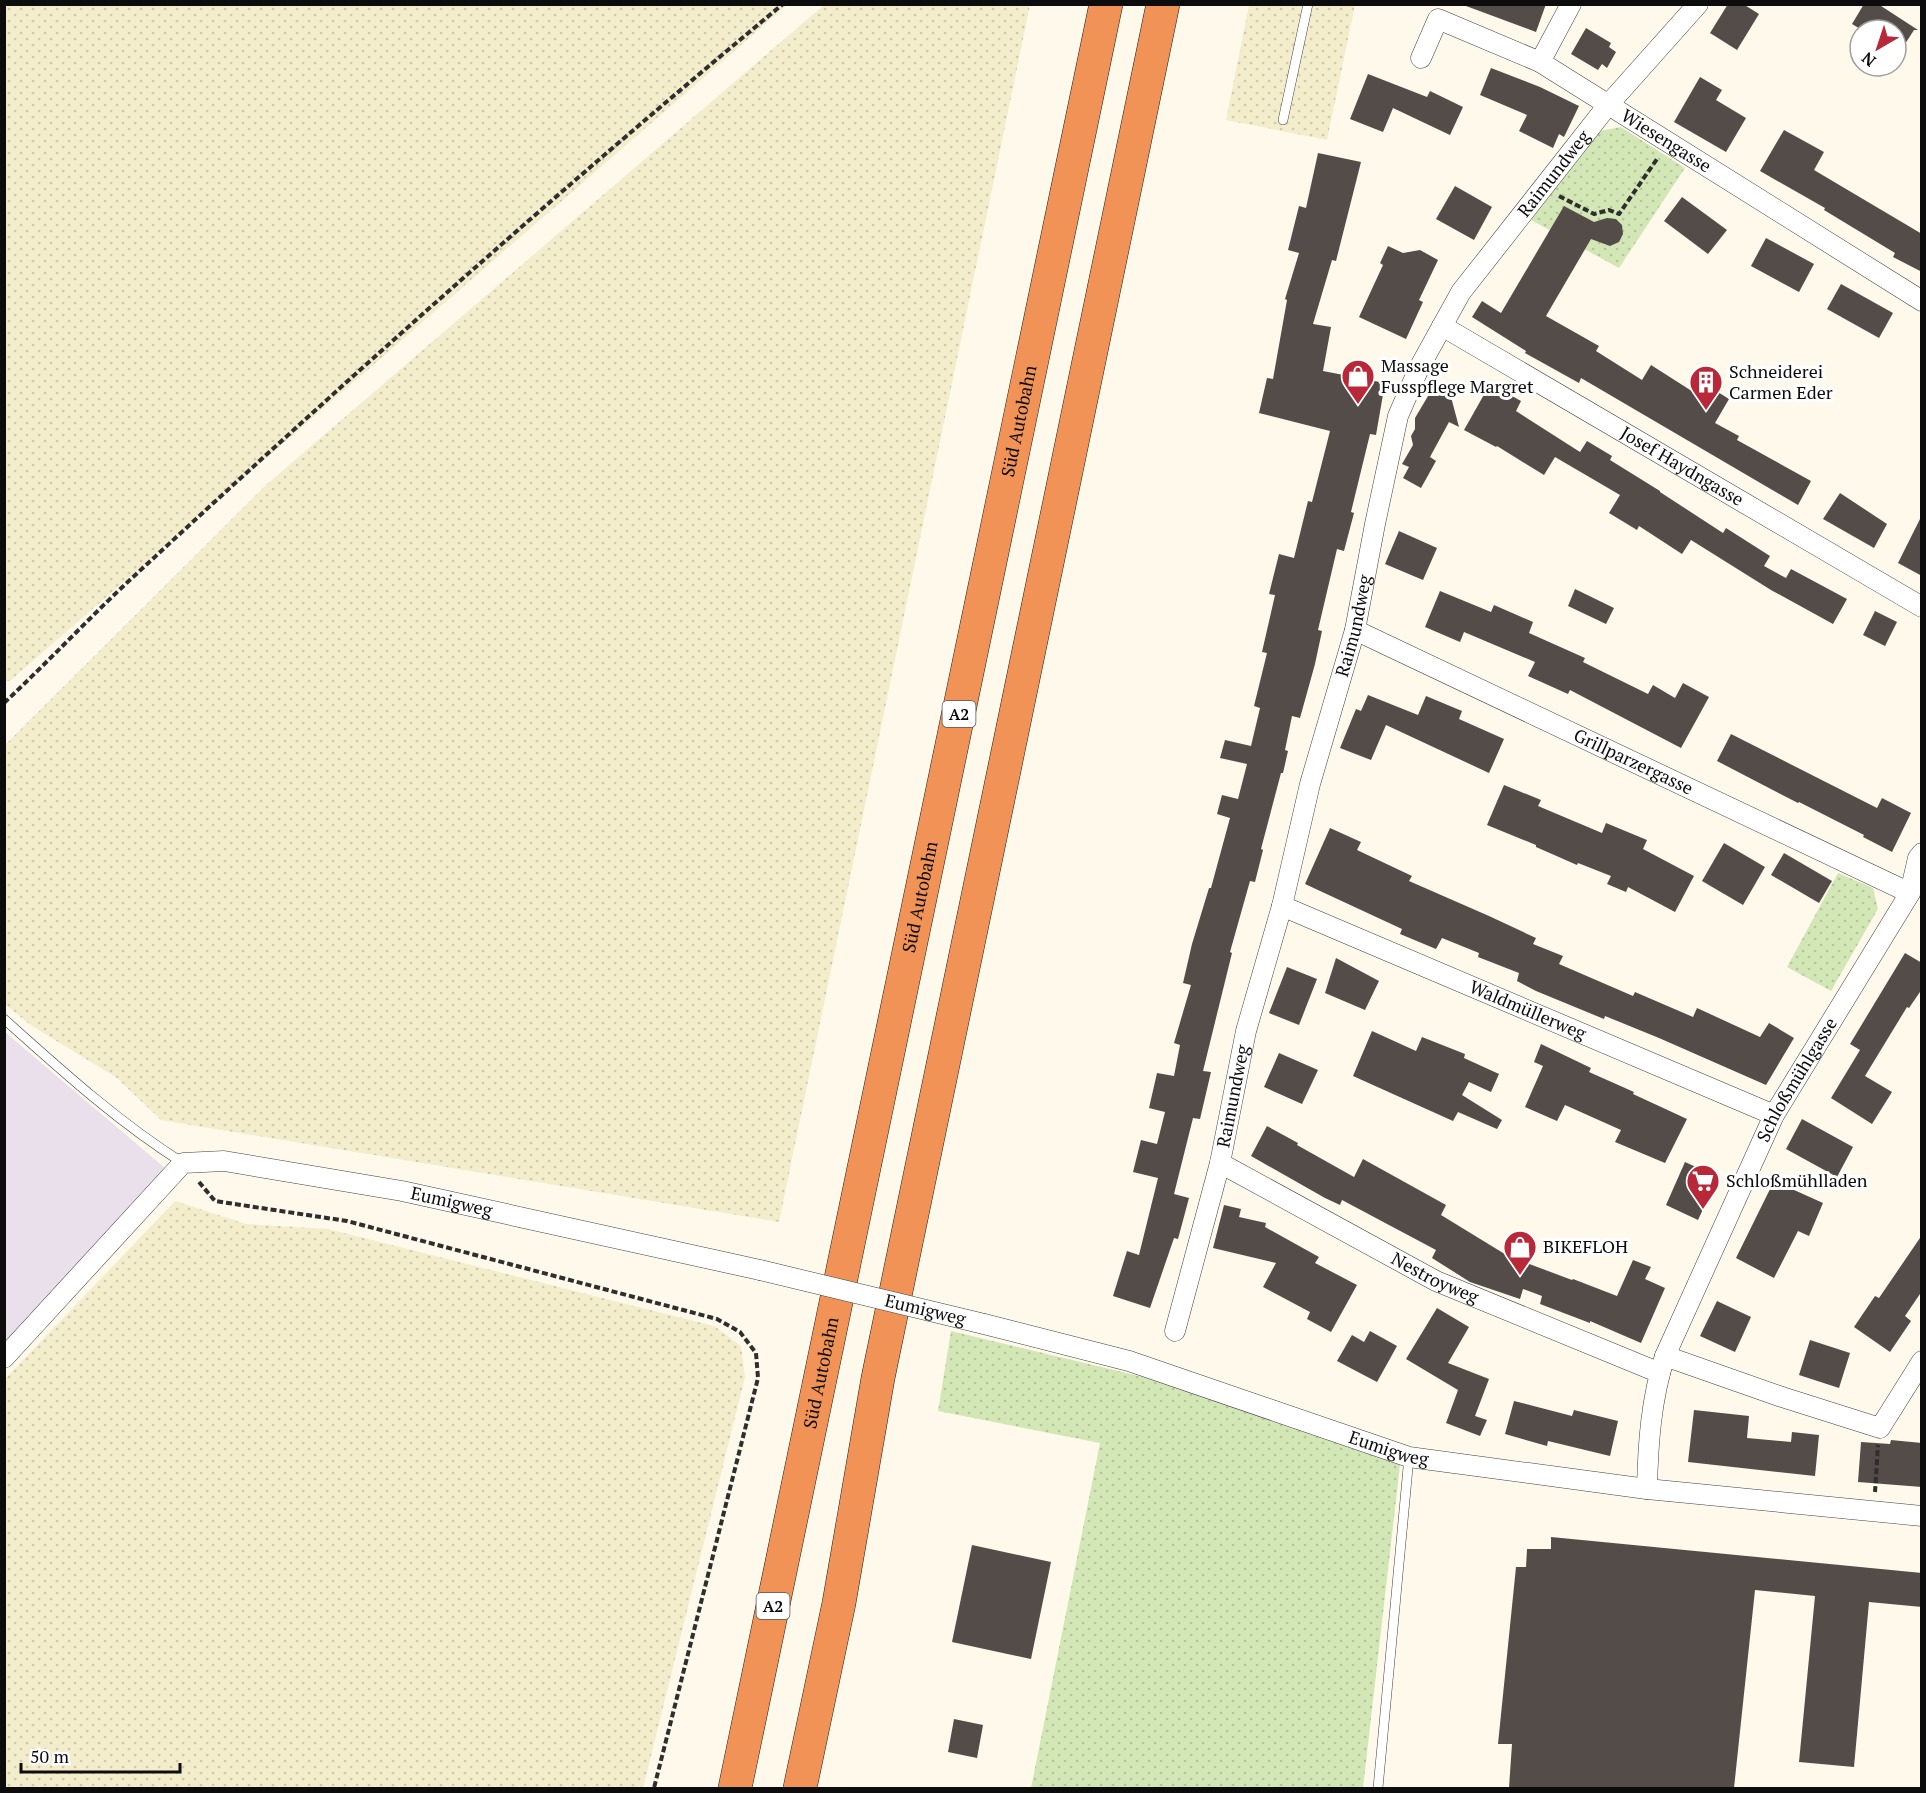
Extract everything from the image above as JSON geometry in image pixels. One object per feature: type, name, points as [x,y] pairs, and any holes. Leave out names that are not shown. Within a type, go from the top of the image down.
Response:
[{"type":"highway","name":"Süd Autobahn","points":[[735,1788],[1106,4]]},
{"type":"highway","points":[[800,1788],[839,1604],[878,1378],[1163,4]]},
{"type":"street","points":[[1540,62],[1571,4]]},
{"type":"street","name":"Raimundweg","points":[[1175,1331],[1220,1163],[1246,1031],[1282,906],[1310,784],[1355,630],[1398,416],[1419,368],[1461,292],[1608,105],[1698,4]]},
{"type":"street","name":"Wiesengasse","points":[[1421,58],[1438,19],[1540,62],[1922,301]]},
{"type":"street","name":"Josef Haydngasse","points":[[1442,326],[1922,607]]},
{"type":"street","name":"Grillparzergasse","points":[[1355,630],[1910,893]]},
{"type":"street","name":"Schloßmühlgasse","points":[[1647,1489],[1648,1441],[1662,1364],[1774,1115],[1910,893],[1920,857]]},
{"type":"street","name":"Waldmüllerweg","points":[[1282,906],[1774,1115]]},
{"type":"street","name":"Eumigweg","points":[[183,1163],[224,1161],[402,1191],[760,1270],[1129,1361],[1409,1457],[1647,1489],[1922,1516]]},
{"type":"street","points":[[4,1358],[183,1163]]},
{"type":"street","name":"Nestroyweg","points":[[1220,1163],[1436,1281],[1662,1364],[1782,1397],[1880,1428]]},
{"type":"street","points":[[1880,1428],[1922,1361]]},
{"type":"lane","points":[[1283,120],[1308,4]]},
{"type":"lane","points":[[4,1019],[85,1091],[152,1144],[183,1163]]},
{"type":"lane","points":[[1378,1788],[1409,1457]]},
{"type":"path","points":[[4,703],[130,580],[417,317],[667,100],[783,4]]},
{"type":"path","points":[[1544,188],[1594,214],[1609,210],[1619,214],[1668,143]]},
{"type":"path","points":[[183,1163],[215,1201],[347,1221],[717,1319],[740,1332],[756,1353],[758,1378],[654,1788]]},
{"type":"path","points":[[1873,1510],[1880,1428]]},
{"type":"shaded area","points":[[825,4],[1030,5],[779,1222],[161,1120],[117,1078],[29,1024],[5,1004],[5,745],[266,485]]},
{"type":"shaded area","points":[[4,5],[787,5],[11,680],[5,682]]},
{"type":"shaded area","points":[[1249,5],[1355,5],[1327,140],[1226,120]]},
{"type":"shaded area","points":[[5,1032],[172,1174],[5,1350]]},
{"type":"shaded area","points":[[175,1201],[246,1224],[328,1229],[714,1326],[741,1346],[745,1377],[643,1788],[5,1788],[5,1379]]},
{"type":"green space","points":[[1621,127],[1685,168],[1619,268],[1531,220],[1600,131]]},
{"type":"green space","points":[[1838,873],[1873,888],[1878,909],[1831,991],[1787,967]]},
{"type":"green space","points":[[951,1331],[1218,1395],[1400,1465],[1363,1788],[1031,1788],[1100,1443],[938,1411]]},
{"type":"building","points":[[1466,4],[1546,4],[1536,32],[1466,6]]},
{"type":"building","points":[[1728,4],[1743,4],[1759,14],[1737,50],[1710,33]]},
{"type":"building","points":[[1864,4],[1878,4],[1900,18],[1856,18]]},
{"type":"building","points":[[1908,24],[1918,30],[1914,30],[1908,39]]},
{"type":"building","points":[[1586,28],[1611,43],[1609,47],[1616,52],[1607,68],[1602,64],[1598,70],[1571,54]]},
{"type":"building","points":[[1491,68],[1540,87],[1579,106],[1564,137],[1559,134],[1553,148],[1519,131],[1527,115],[1480,95]]},
{"type":"building","points":[[1368,74],[1427,97],[1430,91],[1463,107],[1450,135],[1393,108],[1383,132],[1350,119]]},
{"type":"building","points":[[1700,77],[1722,90],[1716,100],[1746,118],[1726,152],[1674,122]]},
{"type":"building","points":[[1784,130],[1824,152],[1814,170],[1922,234],[1922,272],[1893,257],[1895,253],[1824,210],[1825,208],[1760,171]]},
{"type":"building","points":[[1318,153],[1361,162],[1336,261],[1332,260],[1313,324],[1331,327],[1323,371],[1385,383],[1376,435],[1370,434],[1344,551],[1337,549],[1318,630],[1322,631],[1315,664],[1300,718],[1292,716],[1285,750],[1288,751],[1261,849],[1263,850],[1255,882],[1250,881],[1230,952],[1232,953],[1203,1071],[1211,1072],[1200,1119],[1193,1118],[1174,1194],[1189,1198],[1178,1239],[1174,1238],[1150,1308],[1113,1296],[1127,1251],[1139,1255],[1158,1178],[1133,1172],[1141,1140],[1157,1144],[1165,1112],[1149,1108],[1157,1073],[1174,1076],[1180,1045],[1174,1043],[1191,985],[1183,983],[1192,944],[1209,888],[1211,888],[1230,818],[1217,814],[1222,795],[1238,799],[1247,764],[1220,758],[1225,740],[1251,746],[1260,708],[1254,706],[1267,653],[1262,652],[1275,595],[1269,594],[1279,554],[1294,558],[1308,501],[1312,502],[1330,431],[1259,413],[1267,378],[1273,379],[1287,300],[1285,299],[1299,253],[1288,250],[1299,206],[1306,208]]},
{"type":"building","points":[[1455,186],[1492,207],[1474,240],[1436,219]]},
{"type":"building","points":[[1682,197],[1727,230],[1708,254],[1664,221]]},
{"type":"building","points":[[1564,206],[1594,222],[1607,218],[1616,219],[1622,225],[1623,234],[1619,242],[1610,246],[1591,239],[1546,316],[1599,346],[1596,351],[1642,380],[1651,365],[1698,395],[1705,384],[1729,399],[1715,423],[1739,436],[1737,440],[1811,481],[1798,505],[1581,378],[1579,383],[1525,353],[1526,351],[1472,317],[1482,301],[1501,313]]},
{"type":"building","points":[[1766,238],[1814,264],[1799,292],[1751,266]]},
{"type":"building","points":[[1388,246],[1403,253],[1420,250],[1438,260],[1419,300],[1423,302],[1406,339],[1359,317],[1383,265],[1380,263]]},
{"type":"building","points":[[1841,284],[1893,313],[1879,338],[1827,309]]},
{"type":"building","points":[[1490,384],[1521,401],[1516,411],[1580,452],[1587,441],[1612,456],[1610,460],[1723,533],[1726,528],[1770,556],[1764,566],[1786,578],[1791,569],[1847,599],[1833,624],[1771,590],[1691,540],[1682,554],[1639,526],[1637,530],[1609,513],[1620,495],[1555,457],[1544,475],[1497,446],[1464,430]]},
{"type":"building","points":[[1431,391],[1435,393],[1442,391],[1451,397],[1459,427],[1449,422],[1430,457],[1436,461],[1421,488],[1403,478],[1409,467],[1402,464],[1413,445],[1411,436],[1415,429],[1415,418]]},
{"type":"building","points":[[1840,493],[1887,524],[1874,548],[1823,519]]},
{"type":"building","points":[[1922,515],[1922,576],[1898,563]]},
{"type":"building","points":[[1399,531],[1437,548],[1423,580],[1385,564]]},
{"type":"building","points":[[1575,589],[1614,608],[1606,624],[1568,606]]},
{"type":"building","points":[[1440,591],[1491,612],[1494,605],[1533,622],[1529,633],[1585,658],[1583,662],[1648,694],[1653,685],[1675,698],[1683,683],[1709,697],[1681,748],[1570,690],[1568,694],[1528,676],[1535,662],[1464,632],[1460,642],[1425,627]]},
{"type":"building","points":[[1875,611],[1897,622],[1885,646],[1863,635]]},
{"type":"building","points":[[1368,695],[1418,715],[1426,696],[1462,711],[1459,719],[1504,739],[1489,773],[1386,725],[1371,760],[1340,748],[1356,709],[1361,711]]},
{"type":"building","points":[[1731,734],[1877,808],[1882,798],[1911,813],[1892,852],[1863,837],[1864,835],[1717,761]]},
{"type":"building","points":[[1504,785],[1541,800],[1538,806],[1602,833],[1606,823],[1647,840],[1643,849],[1694,876],[1675,912],[1628,887],[1626,892],[1607,884],[1611,876],[1578,863],[1577,865],[1487,825]]},
{"type":"building","points":[[1330,828],[1361,842],[1357,850],[1412,876],[1409,881],[1536,938],[1533,944],[1563,956],[1559,964],[1633,996],[1635,992],[1693,1017],[1697,1008],[1760,1037],[1769,1023],[1794,1038],[1766,1085],[1659,1038],[1605,1016],[1604,1019],[1536,991],[1517,981],[1519,973],[1478,957],[1479,953],[1442,938],[1436,949],[1400,934],[1402,929],[1305,884]]},
{"type":"building","points":[[1724,843],[1765,867],[1743,905],[1702,881]]},
{"type":"building","points":[[1784,853],[1832,881],[1819,903],[1771,875]]},
{"type":"building","points":[[1905,953],[1922,963],[1922,989],[1909,1008],[1907,1007],[1865,1076],[1892,1092],[1872,1124],[1831,1098],[1860,1050],[1850,1044]]},
{"type":"building","points":[[1336,958],[1379,981],[1365,1010],[1325,993]]},
{"type":"building","points":[[1287,967],[1317,979],[1299,1025],[1269,1013]]},
{"type":"building","points":[[1372,1031],[1416,1051],[1422,1037],[1465,1054],[1464,1058],[1499,1074],[1491,1092],[1469,1082],[1462,1095],[1502,1120],[1497,1129],[1458,1112],[1453,1121],[1353,1076]]},
{"type":"building","points":[[1541,1044],[1591,1068],[1589,1072],[1687,1119],[1665,1163],[1615,1142],[1621,1130],[1565,1105],[1557,1121],[1525,1107],[1543,1066],[1534,1062]]},
{"type":"building","points":[[1279,1053],[1318,1070],[1302,1104],[1264,1087]]},
{"type":"building","points":[[1802,1119],[1853,1147],[1837,1177],[1786,1149]]},
{"type":"building","points":[[1267,1126],[1354,1177],[1363,1159],[1446,1205],[1441,1215],[1508,1256],[1572,1280],[1617,1296],[1633,1260],[1651,1267],[1645,1279],[1665,1288],[1641,1343],[1590,1321],[1590,1323],[1540,1304],[1542,1296],[1523,1289],[1520,1299],[1470,1282],[1432,1258],[1436,1250],[1342,1200],[1340,1205],[1325,1198],[1251,1156]]},
{"type":"building","points":[[1685,1162],[1718,1177],[1698,1220],[1666,1205]]},
{"type":"building","points":[[1774,1181],[1823,1203],[1809,1236],[1798,1231],[1774,1278],[1736,1258]]},
{"type":"building","points":[[1224,1205],[1241,1209],[1239,1217],[1266,1223],[1265,1227],[1319,1257],[1315,1263],[1357,1285],[1331,1332],[1307,1319],[1310,1312],[1263,1287],[1276,1263],[1213,1248]]},
{"type":"building","points":[[1922,1235],[1922,1291],[1905,1316],[1911,1321],[1890,1352],[1854,1327],[1875,1296],[1879,1298]]},
{"type":"building","points":[[1717,1301],[1751,1317],[1735,1352],[1700,1336]]},
{"type":"building","points":[[1437,1308],[1469,1327],[1448,1363],[1489,1379],[1475,1416],[1487,1420],[1480,1436],[1446,1423],[1458,1390],[1406,1359]]},
{"type":"building","points":[[1370,1331],[1397,1346],[1377,1382],[1337,1361],[1352,1335],[1364,1342]]},
{"type":"building","points":[[1810,1340],[1850,1353],[1839,1388],[1799,1375]]},
{"type":"building","points":[[1514,1401],[1572,1416],[1574,1410],[1618,1421],[1610,1456],[1548,1441],[1547,1446],[1505,1434]]},
{"type":"building","points":[[1694,1410],[1749,1416],[1747,1438],[1791,1442],[1792,1432],[1819,1435],[1815,1476],[1688,1462]]},
{"type":"building","points":[[1891,1440],[1922,1443],[1922,1487],[1858,1482],[1861,1442],[1890,1444]]},
{"type":"building","points":[[1551,1537],[1922,1573],[1922,1607],[1869,1602],[1854,1767],[1799,1762],[1815,1596],[1755,1590],[1734,1788],[1509,1788],[1512,1744],[1498,1744],[1516,1567],[1526,1567],[1527,1549],[1551,1549]]},
{"type":"building","points":[[972,1545],[1051,1562],[1031,1659],[952,1642]]},
{"type":"building","points":[[954,1719],[983,1725],[977,1758],[948,1752]]},
{"type":"place","name":"Massage Fusspflege Margret","points":[[1358,405]]},
{"type":"place","name":"Schneiderei Carmen Eder","points":[[1706,411]]},
{"type":"place","name":"Schloßmühlladen","points":[[1703,1210]]},
{"type":"place","name":"BIKEFLOH","points":[[1520,1276]]}]
